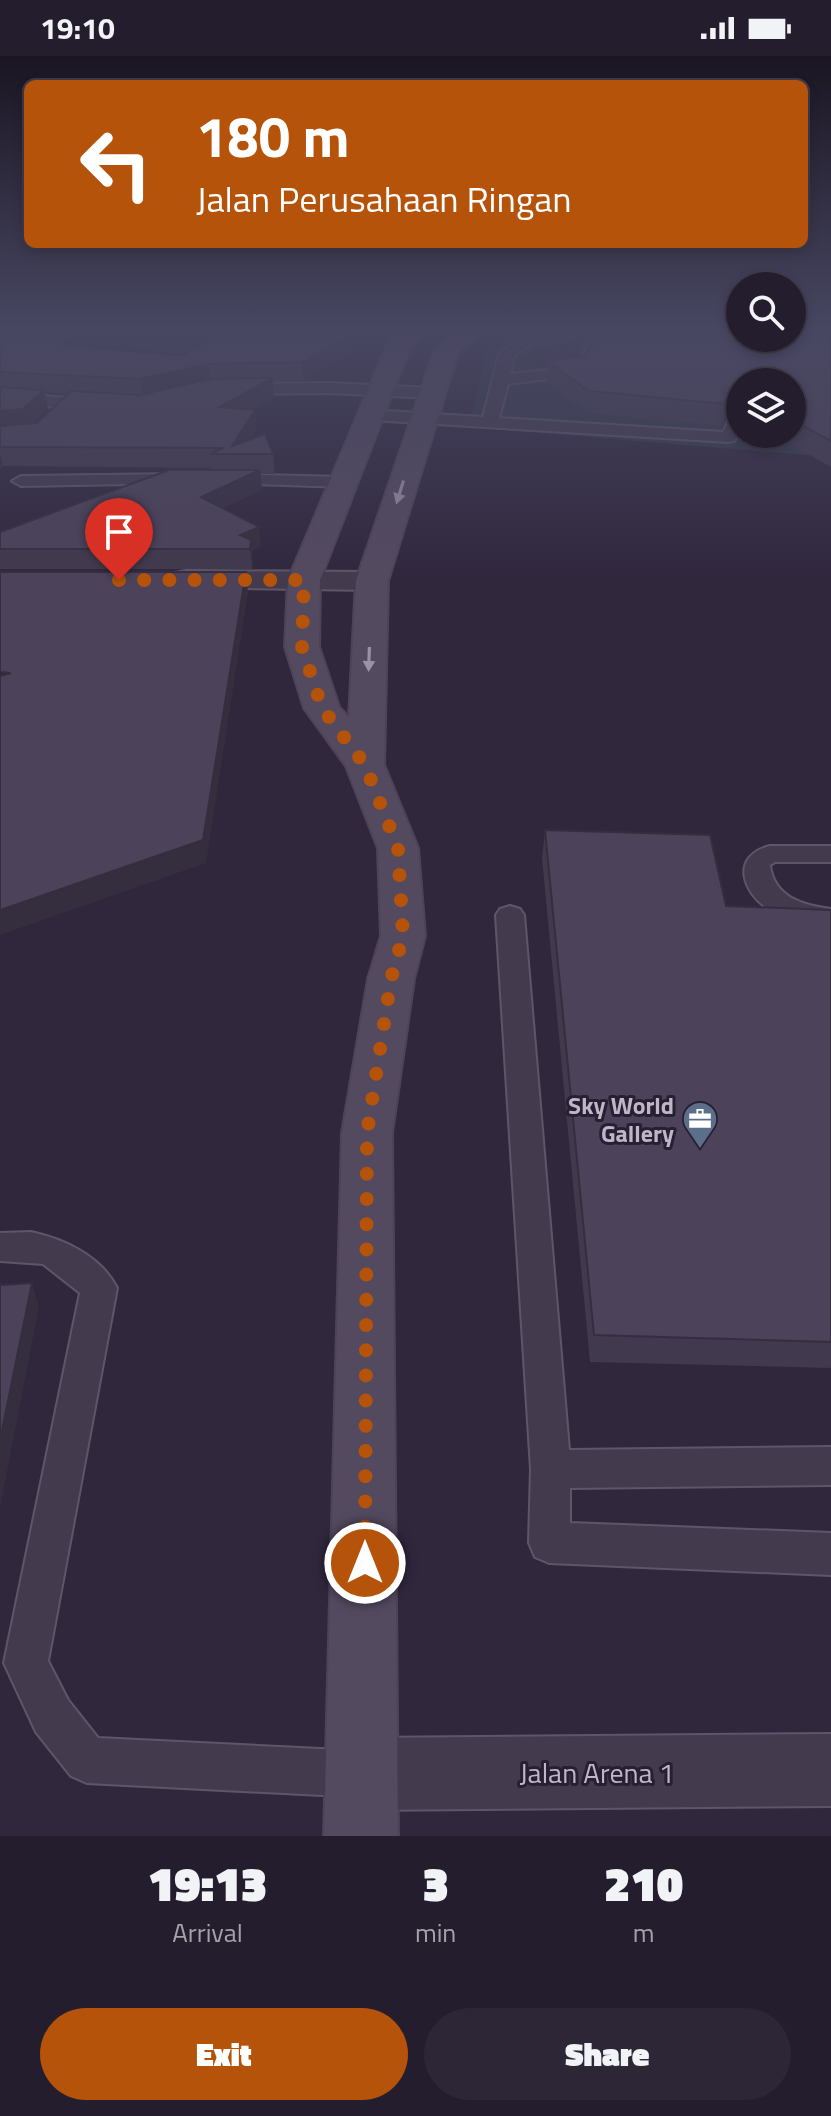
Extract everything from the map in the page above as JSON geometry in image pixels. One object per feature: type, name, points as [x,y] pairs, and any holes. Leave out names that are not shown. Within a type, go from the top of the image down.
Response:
[{"type":"main road","points":[[362,1805],[367,1133],[391,979],[403,936],[398,848],[365,765],[322,708],[302,647],[304,580],[372,413]]},
{"type":"main road","points":[[365,765],[372,581],[425,413]]},
{"type":"street","points":[[150,580],[372,581]]},
{"type":"street","name":"Jalan Arena 1","points":[[362,1805],[831,1770]]},
{"type":"lane","points":[[50,421],[58,413]]},
{"type":"lane","points":[[457,413],[490,422],[726,437]]},
{"type":"lane","points":[[490,422],[492,413]]},
{"type":"lane","points":[[21,481],[344,482]]},
{"type":"lane","points":[[831,854],[770,854],[757,862],[756,878],[770,898],[795,914],[831,918]]},
{"type":"lane","points":[[510,915],[551,1469],[549,1543],[831,1554]]},
{"type":"lane","points":[[0,1247],[29,1244],[70,1259],[99,1288],[26,1663],[52,1716],[87,1760],[362,1805]]},
{"type":"lane","points":[[551,1469],[831,1466]]},
{"type":"shaded area","points":[[472,413],[726,413],[726,448],[806,448],[806,413],[817,413],[831,457],[469,427]]},
{"type":"building","points":[[48,413],[253,413],[232,446],[265,434],[273,454],[210,454],[224,448],[0,447],[0,426],[37,423]]},
{"type":"building","points":[[806,413],[831,413],[831,441],[806,428]]},
{"type":"building","points":[[169,470],[260,470],[201,497],[259,527],[240,535],[251,540],[250,549],[0,549],[0,532]]},
{"type":"building","points":[[0,572],[246,572],[203,840],[0,910],[0,676],[11,673],[0,672]]},
{"type":"building","name":"Sky World Gallery","points":[[545,830],[710,835],[726,906],[831,910],[831,1342],[594,1335]]},
{"type":"building","points":[[32,1283],[0,1440],[0,1285]]},
{"type":"place","name":"Sky World Gallery","points":[[700,1150]]},
{"type":"route","points":[[119,580],[304,580],[302,647],[322,708],[365,765],[398,848],[403,936],[391,979],[367,1133],[365,1563]]}]
